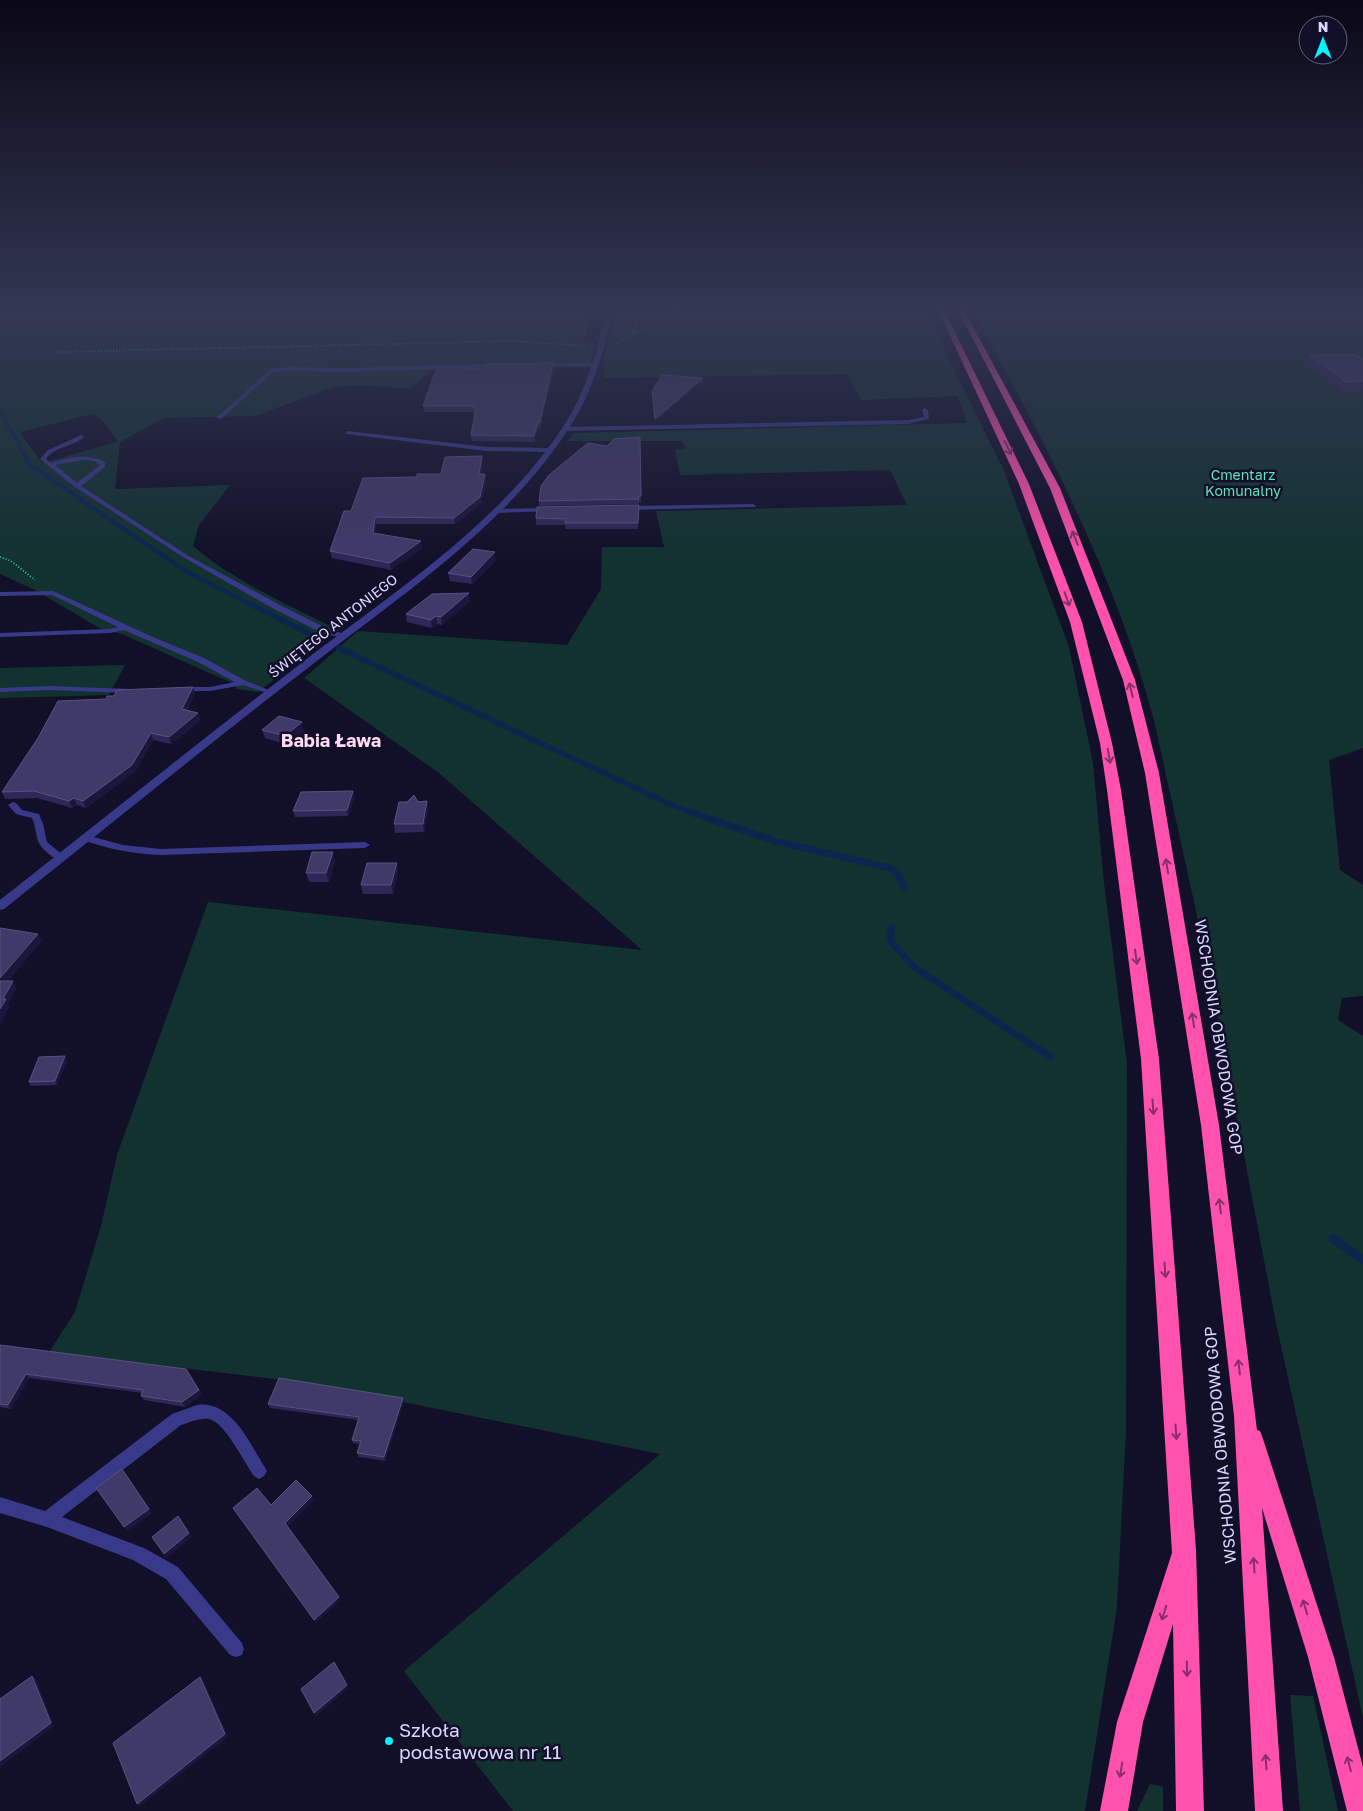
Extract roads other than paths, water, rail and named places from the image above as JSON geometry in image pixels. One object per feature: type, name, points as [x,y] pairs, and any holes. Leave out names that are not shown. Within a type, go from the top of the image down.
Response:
[{"type":"highway","points":[[981,395],[1024,484],[1076,622],[1106,743],[1114,790],[1150,1059],[1184,1550],[1190,1811]]},
{"type":"highway","name":"WSCHODNIA OBWODOWA GOP","points":[[1006,395],[1055,488],[1089,572],[1128,680],[1152,773],[1210,1125],[1245,1416],[1269,1811]]},
{"type":"highway","points":[[1245,1416],[1320,1657],[1361,1811]]},
{"type":"highway","points":[[1114,1811],[1130,1722],[1184,1550]]},
{"type":"street","name":"ŚWIĘTEGO ANTONIEGO","points":[[0,906],[425,572],[498,510],[550,450],[565,429],[584,395]]},
{"type":"lane","points":[[218,418],[244,395]]},
{"type":"lane","points":[[565,429],[908,422],[927,418],[925,410]]},
{"type":"lane","points":[[348,432],[487,449],[550,450]]},
{"type":"lane","points":[[81,437],[44,455],[43,459],[77,486],[223,578],[328,632],[342,636]]},
{"type":"lane","points":[[50,465],[80,458],[96,458],[103,463],[103,466],[77,486]]},
{"type":"lane","points":[[616,508],[753,506]]},
{"type":"lane","points":[[498,510],[557,510]]},
{"type":"lane","points":[[0,594],[53,593],[201,660],[243,684],[270,692]]},
{"type":"lane","points":[[0,635],[110,631],[125,627]]},
{"type":"lane","points":[[172,690],[243,684]]},
{"type":"lane","points":[[0,690],[50,688],[135,691]]},
{"type":"lane","points":[[13,805],[19,812],[36,816],[40,823],[40,838],[43,844],[61,858]]},
{"type":"lane","points":[[86,838],[105,845],[161,852],[365,845]]},
{"type":"lane","points":[[47,1520],[176,1419],[198,1412],[212,1412],[226,1423],[259,1471]]},
{"type":"lane","points":[[0,1505],[47,1520],[138,1554],[172,1573],[236,1650]]},
{"type":"waterway","points":[[0,411],[17,441]]},
{"type":"waterway","points":[[16,440],[29,464],[187,572],[254,606]]},
{"type":"waterway","points":[[254,606],[322,640]]},
{"type":"waterway","points":[[339,648],[674,806],[694,813]]},
{"type":"waterway","points":[[690,812],[775,841],[890,868],[898,874],[904,887]]},
{"type":"waterway","points":[[892,927],[890,937],[893,944],[915,968],[1051,1057]]},
{"type":"waterway","points":[[1333,1238],[1363,1260]]},
{"type":"place","name":"Szkoła podstawowa nr 11","points":[[389,1741]]},
{"type":"district","name":"Babia Ława","points":[[331,741]]},
{"type":"park label","name":"Cmentarz Komunalny","points":[[1243,484]]}]
